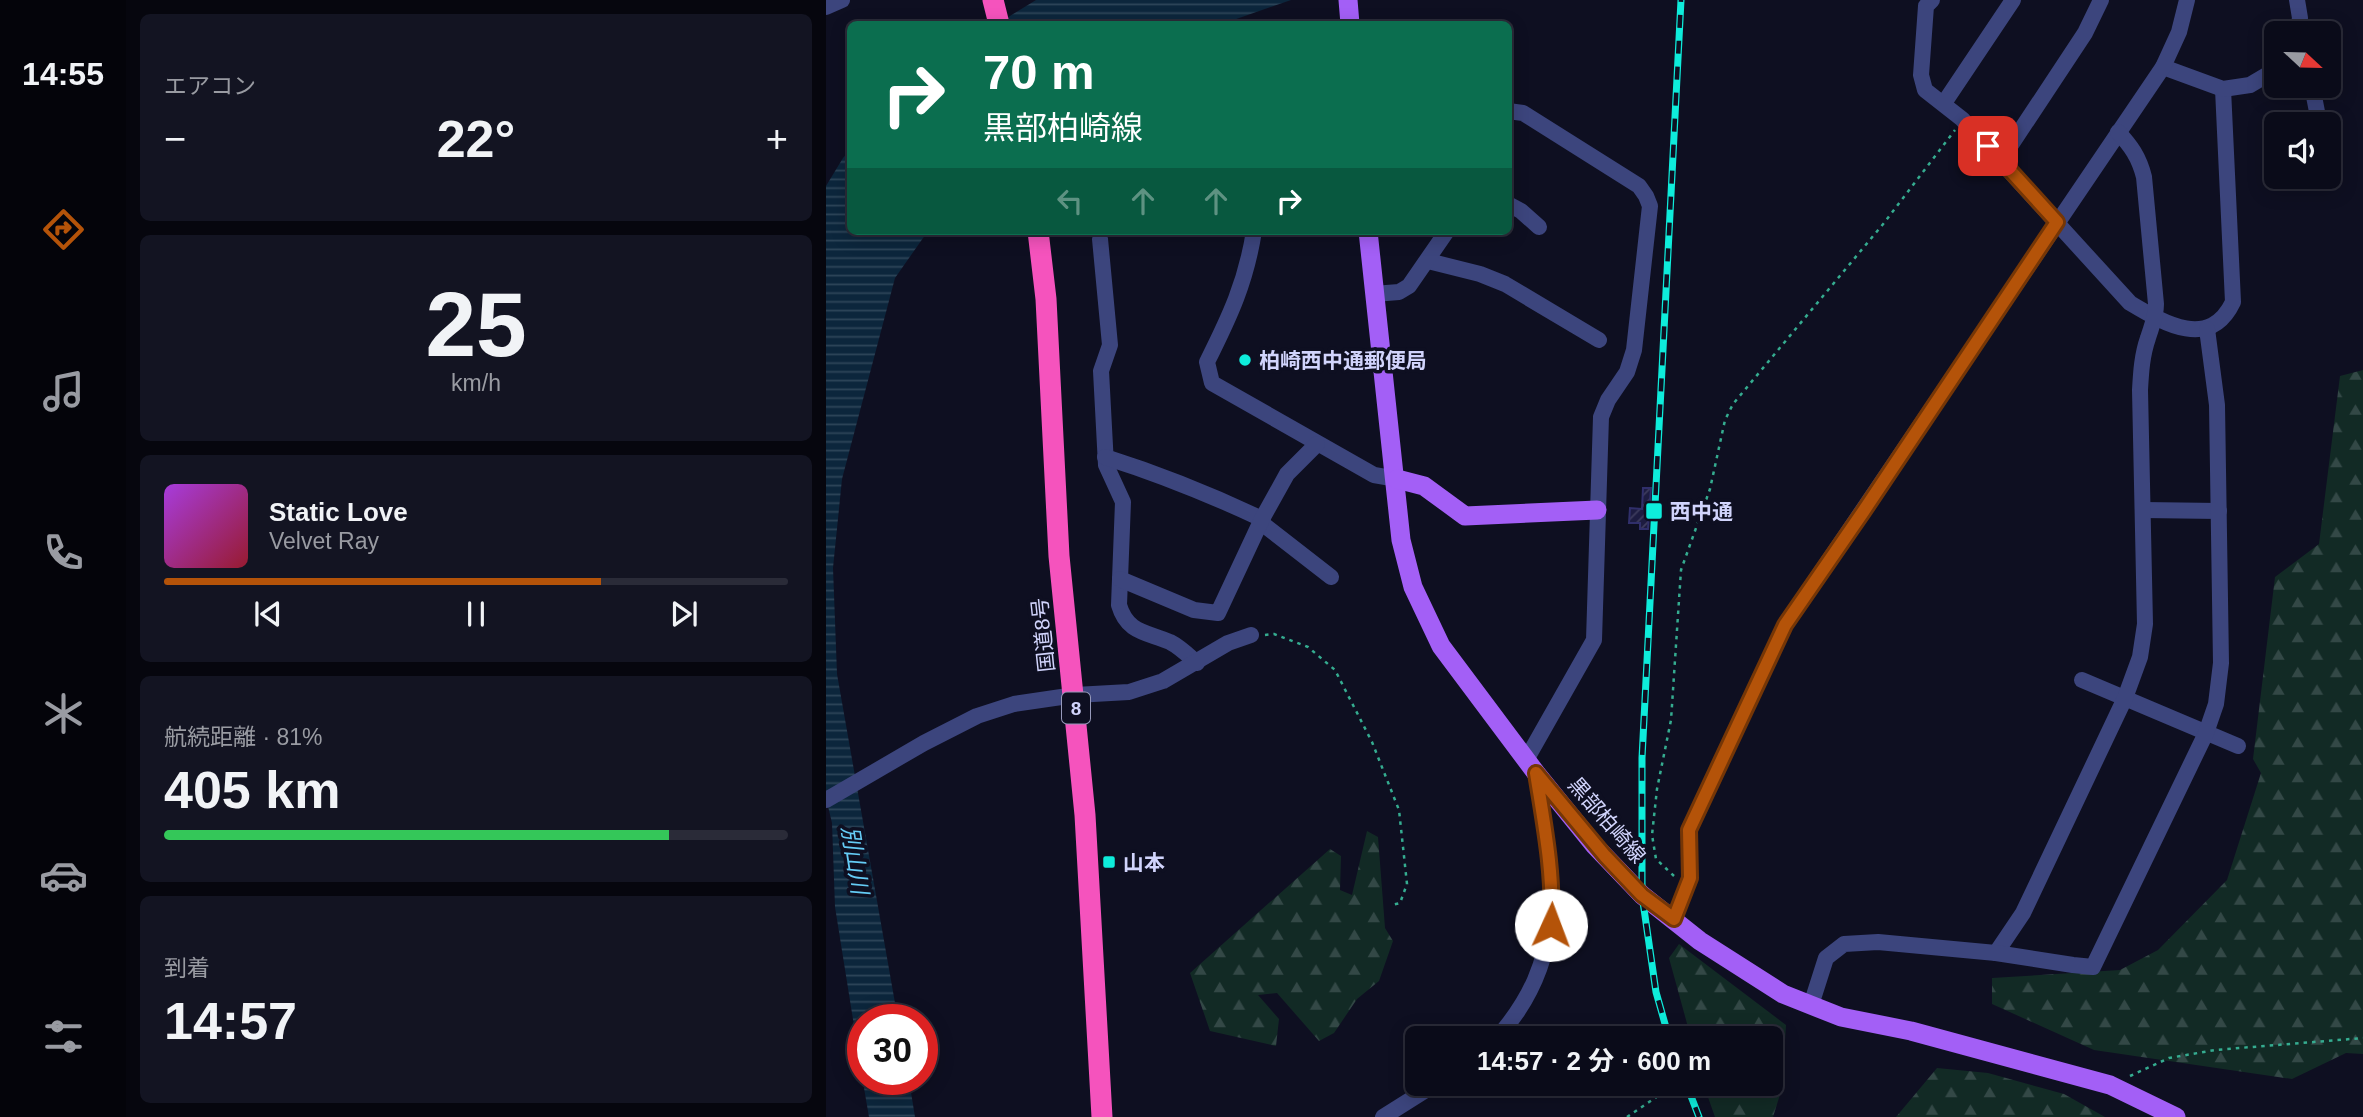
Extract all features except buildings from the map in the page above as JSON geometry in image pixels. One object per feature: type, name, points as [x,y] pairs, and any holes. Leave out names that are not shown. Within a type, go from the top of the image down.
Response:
[{"type":"highway","points":[[993,0],[998,21]]},
{"type":"highway","name":"国道8号","points":[[1038,235],[1045,299],[1059,556],[1074,695],[1096,985],[1102,1117]]},
{"type":"main road","points":[[1348,0],[1350,21]]},
{"type":"main road","name":"黒部柏崎線","points":[[1367,235],[1401,540],[1419,601],[1441,646],[1531,767],[1605,856],[1642,895],[1700,941],[1762,982],[1811,1005],[1841,1017],[1911,1031],[2110,1085],[2176,1117]]},
{"type":"main road","points":[[1396,479],[1424,486],[1465,516],[1597,510]]},
{"type":"street","points":[[826,7],[842,0]]},
{"type":"street","points":[[1944,103],[2013,0]]},
{"type":"street","points":[[2001,160],[2085,33],[2101,0]]},
{"type":"street","points":[[1674,919],[1690,878],[1689,830],[1785,625],[2163,67],[2179,32],[2187,0]]},
{"type":"street","points":[[2297,0],[2299,21]]},
{"type":"street","points":[[1925,2],[1921,75],[1925,90],[1962,119],[2130,303],[2156,319],[2192,330],[2207,329],[2226,316],[2233,302],[2223,89]]},
{"type":"street","points":[[2163,67],[2223,89],[2250,85],[2264,77]]},
{"type":"street","points":[[1507,1026],[1528,996],[1547,949],[1552,899],[1550,871],[1531,767],[1594,640],[1601,417],[1608,400],[1627,372],[1634,350],[1650,206],[1639,186],[1524,113],[1512,112]]},
{"type":"street","points":[[1996,953],[2023,913],[2125,698],[2140,657],[2145,624],[2140,390],[2142,363],[2148,337],[2156,319],[2144,177],[2133,149],[2118,132]]},
{"type":"street","points":[[1512,206],[1539,227]]},
{"type":"street","points":[[1253,235],[1249,265],[1235,307],[1207,362],[1212,383],[1374,475],[1396,479]]},
{"type":"street","points":[[1374,294],[1399,292],[1409,286],[1444,235]]},
{"type":"street","points":[[1100,239],[1110,345],[1101,372],[1105,457],[1123,502],[1119,605],[1123,620],[1136,629],[1174,643],[1197,663]]},
{"type":"street","points":[[1428,261],[1479,274],[1505,284],[1599,340]]},
{"type":"street","points":[[1811,1005],[1825,958],[1844,944],[1878,942],[1996,953],[2094,967],[2206,733],[2216,704],[2221,663],[2217,405],[2207,329]]},
{"type":"street","points":[[1120,579],[1195,610],[1218,613],[1262,519],[1287,474],[1317,444]]},
{"type":"street","points":[[1105,457],[1164,477],[1262,519],[1264,525],[1331,577]]},
{"type":"street","points":[[2143,510],[2219,511]]},
{"type":"street","points":[[826,800],[881,767],[977,716],[1014,704],[1074,695],[1129,692],[1163,681],[1228,643],[1251,635]]},
{"type":"street","points":[[2082,680],[2238,746]]},
{"type":"street","points":[[1383,1117],[1416,1096]]},
{"type":"path","points":[[1690,878],[1680,880],[1656,859],[1652,835],[1657,789],[1671,720],[1681,570],[1710,489],[1725,420],[1733,404],[1884,223],[1962,119]]},
{"type":"path","points":[[1251,635],[1274,634],[1308,647],[1335,670],[1372,742],[1399,810],[1407,884],[1401,903],[1392,905]]},
{"type":"path","points":[[2110,1085],[2169,1058],[2215,1050],[2363,1038]]},
{"type":"path","points":[[1627,1117],[1658,1096]]},
{"type":"green space","points":[[2363,370],[2363,1054],[2346,1053],[2292,1079],[2094,1050],[1992,1004],[1992,978],[2120,970],[2158,950],[2227,880],[2261,773],[2253,759],[2275,577],[2319,544],[2340,376]]},
{"type":"green space","points":[[1367,831],[1378,837],[1385,928],[1393,941],[1379,981],[1357,999],[1334,1033],[1319,1041],[1277,993],[1258,995],[1279,1019],[1276,1046],[1210,1031],[1190,973],[1330,849],[1341,856],[1340,890],[1352,895]]},
{"type":"green space","points":[[1679,944],[1786,1025],[1783,1072],[1783,1026],[1688,1026],[1669,958]]},
{"type":"green space","points":[[1937,1068],[1988,1073],[2064,1094],[2105,1117],[1896,1117]]},
{"type":"green space","points":[[1708,1096],[1780,1096],[1773,1117],[1715,1117]]},
{"type":"water","points":[[1036,0],[1291,0],[1231,21],[1002,21]]},
{"type":"water","name":"別山川","points":[[847,153],[847,235],[925,235],[895,278],[842,479],[833,568],[837,674],[895,1004],[851,1004],[835,907],[832,823],[826,798],[826,186]]},
{"type":"water","points":[[865,1095],[911,1095],[915,1117],[869,1117]]},
{"type":"railway","points":[[1666,1026],[1656,992],[1642,895],[1642,758],[1681,0]]},
{"type":"railway","points":[[1691,1096],[1699,1117]]},
{"type":"place","name":"柏崎西中通郵便局","points":[[1245,360]]},
{"type":"place","name":"西中通","points":[[1654,511]]},
{"type":"place","name":"山本","points":[[1109,862]]},
{"type":"route","points":[[1551,925],[1549,857],[1536,773],[1595,846],[1642,895],[1674,919],[1690,878],[1689,830],[1785,625],[2057,222],[1988,146]]}]
